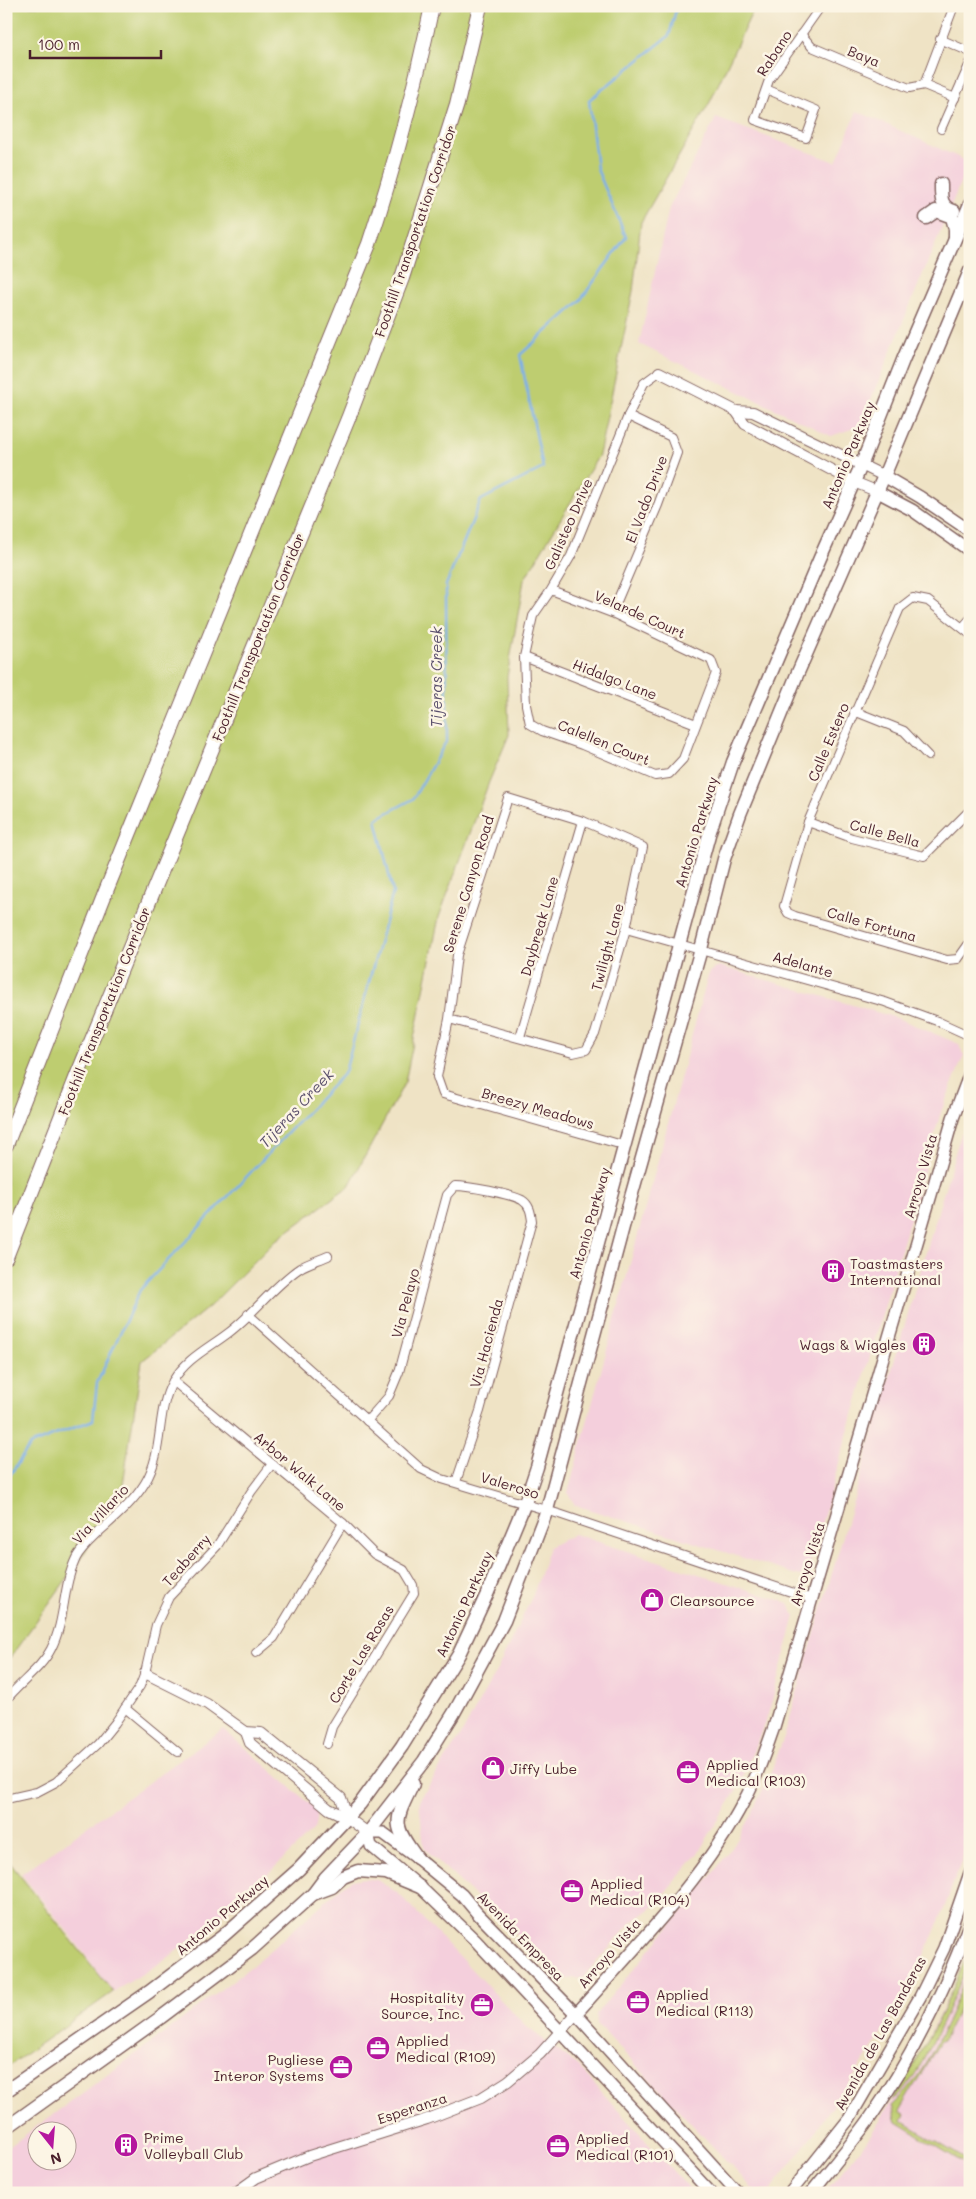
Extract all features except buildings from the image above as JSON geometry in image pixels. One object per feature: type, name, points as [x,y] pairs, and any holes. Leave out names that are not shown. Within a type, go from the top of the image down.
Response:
[{"type":"highway","points":[[6,1145],[106,891],[369,244],[394,166],[432,6]]},
{"type":"highway","name":"Foothill Transportation Corridor","points":[[6,1257],[77,1076],[348,419],[402,278],[458,104],[480,6]]},
{"type":"main road","points":[[941,184],[941,197],[945,208],[956,211],[970,204]]},
{"type":"main road","name":"Antonio Parkway","points":[[6,2091],[148,1992],[223,1936],[299,1869],[369,1793],[402,1746],[459,1654],[488,1592],[525,1503],[626,1146],[710,831],[733,762],[813,573],[861,466],[970,204]]},
{"type":"main road","points":[[926,218],[936,211],[952,217],[955,229],[954,240]]},
{"type":"main road","points":[[6,2128],[160,2018],[252,1949],[313,1894],[325,1878],[368,1833],[424,1762],[454,1713],[504,1621],[547,1510],[724,859],[740,814],[970,271]]},
{"type":"main road","points":[[884,476],[920,497],[970,531]]},
{"type":"main road","points":[[876,491],[912,510],[970,551]]},
{"type":"main road","name":"Arroyo Vista","points":[[576,2014],[687,1887],[744,1801],[774,1727],[843,1498],[863,1422],[933,1188],[943,1148],[970,1073]]},
{"type":"main road","points":[[417,1858],[400,1834],[399,1817],[424,1762]]},
{"type":"main road","name":"Avenida Empresa","points":[[711,2193],[476,1941],[420,1887],[371,1846],[368,1833],[383,1833],[462,1895],[477,1913],[576,2014],[738,2193]]},
{"type":"main road","points":[[313,1894],[332,1887],[343,1877],[358,1871],[386,1873],[420,1887]]},
{"type":"main road","name":"Avenida de Las Banderas","points":[[790,2193],[849,2120],[920,1997],[944,1948],[970,1874]]},
{"type":"main road","points":[[930,2018],[931,2005],[962,1931],[965,1916],[961,1899]]},
{"type":"main road","points":[[811,2193],[873,2114],[899,2073],[930,2018],[970,1922]]},
{"type":"street","name":"Rabano","points":[[766,89],[816,110],[806,138],[756,120],[766,89],[769,80],[821,6]]},
{"type":"street","points":[[954,6],[924,85],[955,98]]},
{"type":"street","name":"Baya","points":[[801,34],[812,47],[826,54],[909,88],[924,85]]},
{"type":"street","points":[[940,40],[970,52]]},
{"type":"street","points":[[942,129],[970,63]]},
{"type":"street","points":[[659,372],[736,411],[753,412],[884,476]]},
{"type":"street","name":"Galisteo Drive","points":[[530,724],[526,705],[524,657],[533,616],[571,556],[628,416],[644,383],[659,372]]},
{"type":"street","points":[[736,411],[745,424],[854,482],[876,491]]},
{"type":"street","name":"El Vado Drive","points":[[612,613],[658,505],[677,452],[671,437],[628,416]]},
{"type":"street","name":"Velarde Court","points":[[551,590],[612,613],[711,660],[716,673],[696,724]]},
{"type":"street","name":"Calle Estero","points":[[784,906],[808,822],[854,711],[900,608],[913,598],[928,601],[963,627]]},
{"type":"street","points":[[970,619],[963,627],[970,634]]},
{"type":"street","name":"Hidalgo Lane","points":[[524,657],[696,724]]},
{"type":"street","points":[[854,711],[904,731],[928,756]]},
{"type":"street","name":"Calellen Court","points":[[530,724],[542,731],[582,745],[655,776],[670,774],[683,759],[696,724]]},
{"type":"street","name":"Serene Canyon Road","points":[[443,1094],[437,1077],[449,1020],[457,956],[508,798],[582,821]]},
{"type":"street","name":"Calle Bella","points":[[808,822],[852,838],[924,856],[970,810]]},
{"type":"street","name":"Twilight Lane","points":[[520,1037],[573,1052],[586,1050],[595,1034],[626,929],[643,847],[582,821]]},
{"type":"street","name":"Daybreak Lane","points":[[520,1037],[582,821]]},
{"type":"street","name":"Calle Fortuna","points":[[784,906],[788,913],[795,916],[947,960],[958,959],[970,942]]},
{"type":"street","name":"Adelante","points":[[626,929],[885,1002],[937,1021],[970,1036]]},
{"type":"street","points":[[449,1020],[520,1037]]},
{"type":"street","name":"Breezy Meadows","points":[[443,1094],[626,1146]]},
{"type":"street","name":"Via Hacienda","points":[[455,1186],[468,1186],[522,1200],[531,1209],[532,1221],[480,1411],[456,1482]]},
{"type":"street","name":"Via Pelayo","points":[[367,1421],[389,1396],[399,1372],[447,1195],[455,1186]]},
{"type":"street","name":"Via Villario","points":[[6,1700],[41,1665],[51,1650],[63,1612],[69,1576],[77,1557],[87,1543],[131,1501],[145,1482],[160,1441],[161,1419],[173,1381],[186,1364],[202,1350],[228,1333],[301,1267],[328,1256]]},
{"type":"street","name":"Valeroso","points":[[248,1314],[421,1469],[442,1479],[547,1510],[812,1599]]},
{"type":"street","name":"Arbor Walk Lane","points":[[173,1381],[343,1524],[374,1554],[404,1570],[410,1578]]},
{"type":"street","name":"Teaberry","points":[[6,1799],[37,1792],[56,1782],[98,1744],[125,1708],[145,1673],[156,1625],[169,1597],[217,1546],[251,1492],[272,1464]]},
{"type":"street","points":[[256,1652],[274,1638],[343,1524]]},
{"type":"street","name":"Corte Las Rosas","points":[[326,1744],[332,1727],[414,1593],[410,1578]]},
{"type":"street","name":"Avenida Empresa","points":[[145,1673],[207,1704],[246,1732],[261,1733],[341,1798],[348,1818]]},
{"type":"street","points":[[125,1708],[178,1752]]},
{"type":"street","name":"Avenida Empresa","points":[[246,1732],[250,1743],[329,1809],[348,1818],[368,1833]]},
{"type":"street","name":"Esperanza","points":[[234,2193],[256,2178],[310,2156],[428,2119],[481,2098],[508,2081],[540,2054],[562,2032],[576,2014]]},
{"type":"shaded area","points":[[857,111],[969,162],[860,426],[831,436],[639,344],[669,208],[716,118],[836,162]]},
{"type":"shaded area","points":[[719,966],[897,1018],[959,1044],[964,1055],[941,1112],[807,1573],[800,1576],[575,1505],[568,1493],[709,972]]},
{"type":"shaded area","points":[[961,1133],[970,1136],[970,1838],[942,1914],[900,2004],[855,2075],[771,2190],[755,2191],[597,2024],[596,2014],[701,1889],[734,1845],[751,1815],[773,1767],[785,1734]]},
{"type":"shaded area","points":[[574,1534],[789,1603],[795,1616],[768,1715],[738,1788],[698,1853],[653,1907],[631,1923],[582,1978],[563,1979],[424,1848],[419,1801],[461,1735],[499,1666],[533,1595],[549,1547]]},
{"type":"shaded area","points":[[223,1729],[317,1810],[315,1829],[234,1906],[165,1960],[113,1992],[21,1874]]},
{"type":"shaded area","points":[[365,1878],[377,1880],[398,1893],[527,2027],[578,2066],[693,2193],[6,2193],[6,2149],[28,2133],[28,2172],[78,2172],[78,2122],[43,2122],[253,1965],[343,1886],[353,1880]]},
{"type":"shaded area","points":[[970,1946],[970,2193],[824,2193],[866,2142],[914,2066],[955,1983]]},
{"type":"green space","points":[[6,6],[755,6],[710,102],[641,222],[633,291],[599,455],[524,580],[507,677],[509,735],[489,782],[439,917],[405,1082],[349,1186],[276,1240],[210,1306],[142,1361],[123,1484],[81,1559],[6,1663]]},
{"type":"green space","points":[[6,1858],[113,1992],[6,2068]]},
{"type":"green space","points":[[970,1948],[970,1958],[967,1967],[934,2040],[912,2079],[902,2092],[892,2100],[935,2026]]},
{"type":"green space","points":[[970,1968],[970,1985],[943,2041],[940,2042],[899,2111],[905,2115],[902,2121],[965,2159],[970,2154],[970,2164],[967,2165],[897,2122],[892,2106],[906,2092],[928,2059],[938,2041]]},
{"type":"waterway","name":"Tijeras Creek","points":[[6,1481],[30,1445],[93,1420],[97,1383],[140,1290],[345,1072],[393,892],[376,819],[413,799],[447,740],[446,585],[481,500],[543,468],[520,355],[579,302],[626,237],[597,169],[589,100],[669,36],[677,6]]},
{"type":"place","name":"Toastmasters International","points":[[833,1271]]},
{"type":"place","name":"Wags & Wiggles","points":[[924,1344]]},
{"type":"place","name":"Clearsource","points":[[652,1600]]},
{"type":"place","name":"Jiffy Lube","points":[[493,1768]]},
{"type":"place","name":"Applied Medical (R103)","points":[[688,1772]]},
{"type":"place","name":"Applied Medical (R104)","points":[[572,1891]]},
{"type":"place","name":"Applied Medical (R113)","points":[[638,2002]]},
{"type":"place","name":"Hospitality Source, Inc.","points":[[482,2005]]},
{"type":"place","name":"Applied Medical (R109)","points":[[378,2048]]},
{"type":"place","name":"Pugliese Interor Systems","points":[[341,2067]]},
{"type":"place","name":"Prime Volleyball Club","points":[[126,2145]]},
{"type":"place","name":"Applied Medical (R101)","points":[[558,2146]]}]
